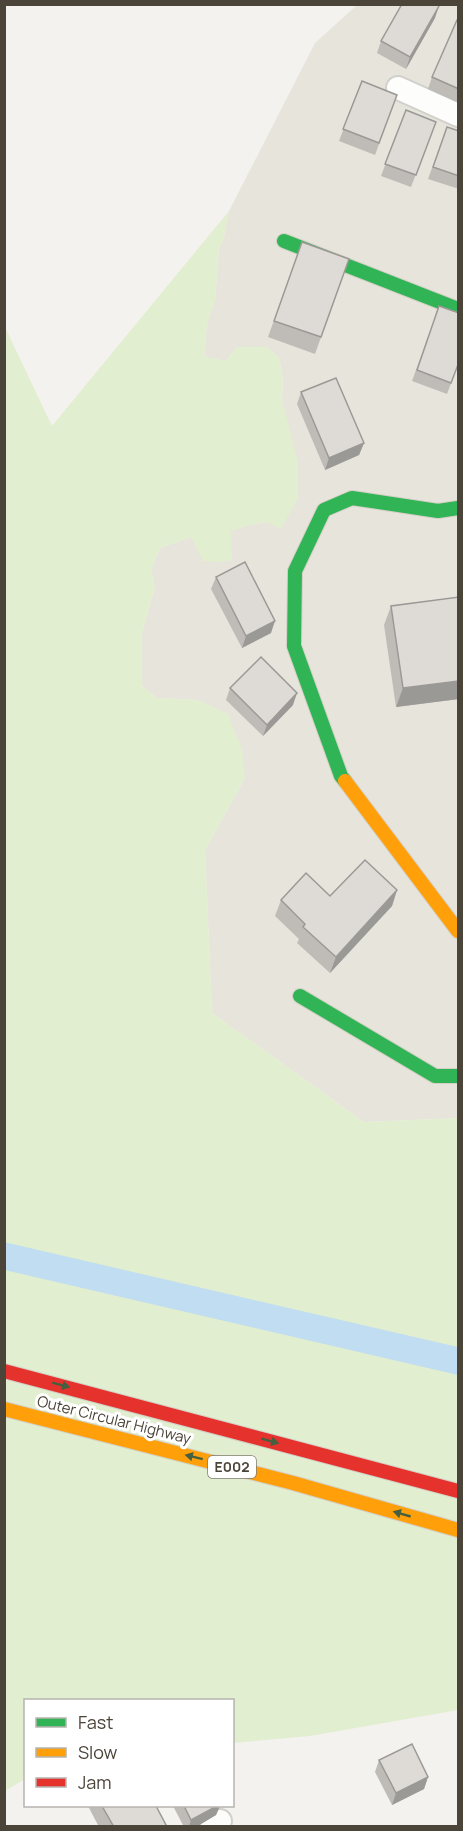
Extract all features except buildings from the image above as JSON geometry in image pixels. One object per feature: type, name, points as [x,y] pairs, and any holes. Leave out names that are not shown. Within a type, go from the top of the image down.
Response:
[{"type":"main road","points":[[284,241],[459,309]]},
{"type":"main road","points":[[459,508],[438,511],[352,498],[324,510],[295,571],[294,635],[294,646],[341,776],[459,931]]},
{"type":"main road","points":[[300,996],[435,1076],[459,1076]]},
{"type":"main road","name":"Outer Circular Highway","points":[[4,1371],[459,1491]]},
{"type":"main road","name":"Outer Circular Highway","points":[[4,1408],[293,1483],[459,1530]]},
{"type":"street","points":[[399,88],[459,115]]},
{"type":"shaded area","points":[[357,5],[458,5],[458,1118],[364,1122],[212,1013],[205,850],[245,778],[198,700],[157,698],[142,686],[142,632],[155,587],[151,569],[160,548],[191,537],[231,560],[230,531],[266,522],[283,379],[279,358],[267,347],[237,347],[226,361],[204,357],[207,324],[215,300],[219,248],[224,237],[229,211],[315,43]]},
{"type":"green space","points":[[229,211],[224,237],[219,248],[215,300],[207,324],[204,356],[226,361],[237,347],[267,347],[279,358],[283,379],[282,399],[298,463],[298,498],[281,529],[266,522],[231,531],[232,560],[203,561],[191,537],[160,548],[151,569],[155,587],[142,632],[142,686],[157,698],[198,700],[228,714],[242,749],[245,778],[205,850],[212,1013],[364,1122],[458,1118],[458,1710],[310,1736],[234,1743],[234,1699],[24,1699],[24,1780],[5,1791],[4,325],[52,426]]},
{"type":"waterway","points":[[4,1256],[458,1361]]},
{"type":"traffic: fast","points":[[284,241],[458,309]]},
{"type":"traffic: fast","points":[[345,781],[341,776],[294,646],[295,571],[324,510],[352,498],[438,511],[458,508]]},
{"type":"traffic: fast","points":[[300,996],[435,1076],[458,1076]]},
{"type":"traffic: slow","points":[[345,781],[458,931]]},
{"type":"traffic: slow","points":[[4,1409],[293,1483],[458,1530]]},
{"type":"traffic: jam","points":[[4,1371],[458,1491]]}]
